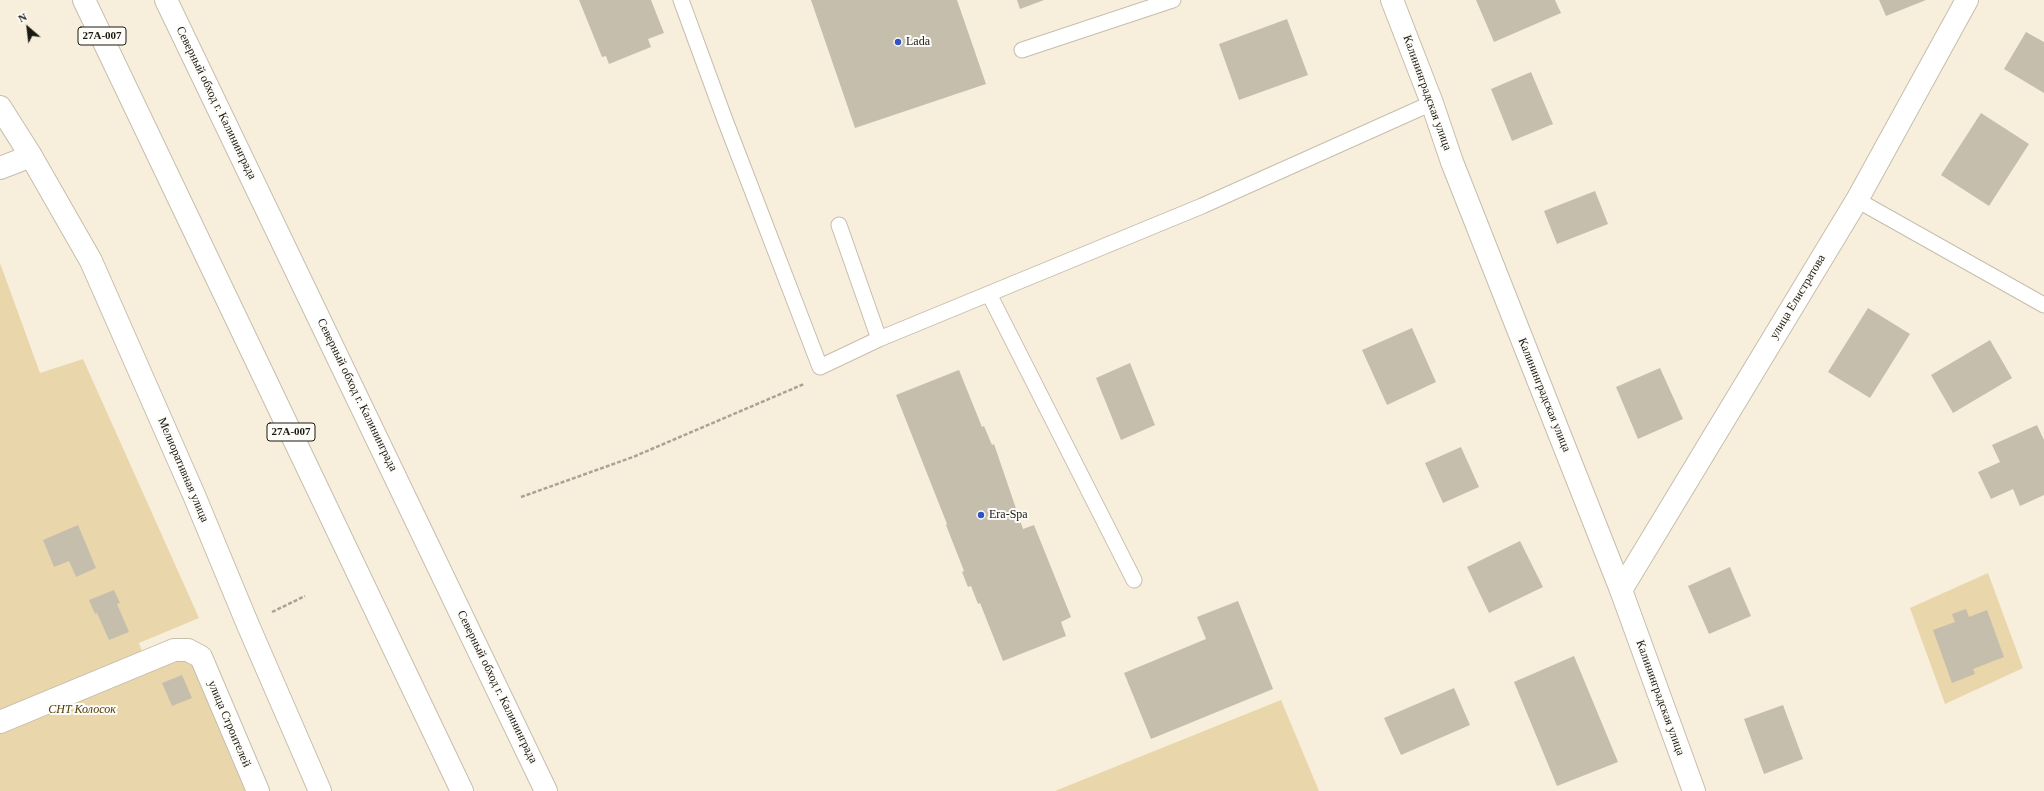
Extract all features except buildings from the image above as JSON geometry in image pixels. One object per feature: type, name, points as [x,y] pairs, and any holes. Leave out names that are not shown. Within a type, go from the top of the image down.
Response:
[{"type":"main road","name":"27А-007","points":[[84,0],[462,791]]},
{"type":"main road","name":"Северный обход г. Калининграда","points":[[166,0],[546,791]]},
{"type":"main road","name":"Калининградская улица","points":[[1392,0],[1432,103],[1452,162],[1621,590],[1694,791]]},
{"type":"main road","name":"улица Елистратова","points":[[1621,590],[1857,200],[1967,0]]},
{"type":"main road","name":"Мелиоративная улица","points":[[0,107],[31,156],[91,261],[194,495],[248,625],[320,791]]},
{"type":"main road","points":[[0,168],[31,156]]},
{"type":"main road","name":"улица Строителей","points":[[0,722],[174,650],[188,650],[200,657],[258,791]]},
{"type":"lane","points":[[681,0],[725,120],[820,367],[879,339],[1202,206],[1432,103]]},
{"type":"lane","points":[[1022,50],[1173,0]]},
{"type":"lane","points":[[1857,200],[2044,305]]},
{"type":"lane","points":[[839,225],[879,339]]},
{"type":"lane","points":[[989,294],[1134,580]]},
{"type":"path","points":[[520,497],[633,457],[801,386],[820,367]]},
{"type":"green space","name":"СНТ Колосок","points":[[0,263],[40,373],[83,359],[199,618],[139,643],[144,658],[192,660],[248,791],[0,791]]},
{"type":"green space","points":[[1988,573],[2023,668],[1945,704],[1910,608]]},
{"type":"green space","points":[[1281,700],[1319,791],[1055,791]]},
{"type":"place","name":"Lada","points":[[898,42]]},
{"type":"place","name":"Era-Spa","points":[[981,515]]}]
